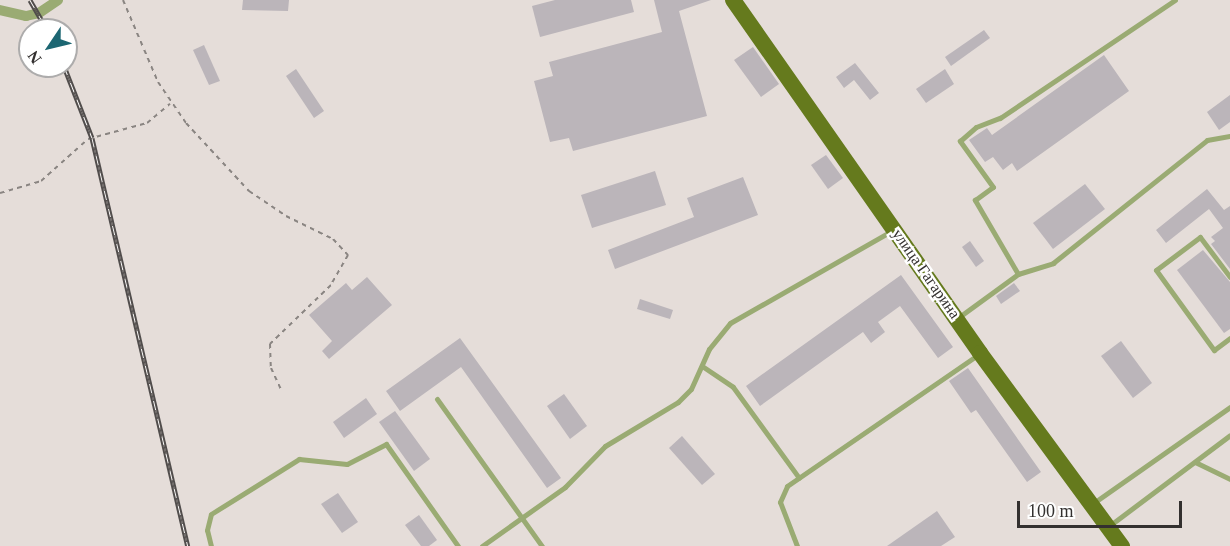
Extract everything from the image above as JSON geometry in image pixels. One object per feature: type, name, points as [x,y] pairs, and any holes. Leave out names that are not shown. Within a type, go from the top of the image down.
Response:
[{"type":"main road","name":"улица Гагарина","points":[[733,0],[980,353],[1122,546]]},
{"type":"street","points":[[0,10],[26,16],[39,13],[58,0]]},
{"type":"lane","points":[[1018,274],[975,200],[993,187],[960,141],[1175,0]]},
{"type":"lane","points":[[957,318],[1018,274],[1053,263],[1206,140],[1230,136]]},
{"type":"lane","points":[[482,546],[565,487],[605,446],[678,402],[691,389],[718,335],[730,323],[894,229]]},
{"type":"lane","points":[[1230,276],[1200,237],[1156,270],[1214,350],[1230,338]]},
{"type":"lane","points":[[797,546],[780,502],[787,486],[980,353]]},
{"type":"lane","points":[[702,366],[733,387],[799,478]]},
{"type":"lane","points":[[437,399],[542,546]]},
{"type":"lane","points":[[1091,505],[1230,407]]},
{"type":"lane","points":[[1108,527],[1230,435]]},
{"type":"lane","points":[[211,546],[207,530],[211,514],[299,459],[347,464],[386,444],[458,546]]},
{"type":"lane","points":[[1195,462],[1230,479]]},
{"type":"path","points":[[123,0],[142,51],[170,104],[249,191],[286,216],[333,239],[348,255],[331,285],[270,344],[271,368],[280,388]]},
{"type":"path","points":[[0,194],[41,181],[88,139],[147,123],[170,104]]},
{"type":"building","points":[[243,0],[289,0],[288,11],[242,10]]},
{"type":"building","points":[[555,0],[631,0],[634,12],[540,37],[532,6]]},
{"type":"building","points":[[654,0],[711,0],[679,11],[707,116],[573,151],[569,138],[550,142],[534,81],[553,76],[549,62],[662,32]]},
{"type":"building","points":[[984,30],[990,38],[951,66],[945,57]]},
{"type":"building","points":[[204,45],[220,81],[209,85],[193,50]]},
{"type":"building","points":[[753,47],[779,84],[761,97],[734,60]]},
{"type":"building","points":[[1104,55],[1129,91],[1017,171],[1012,163],[1003,170],[993,157],[985,162],[969,140],[987,128],[992,135]]},
{"type":"building","points":[[855,63],[879,93],[870,100],[854,80],[844,88],[836,77]]},
{"type":"building","points":[[296,69],[324,111],[314,118],[286,76]]},
{"type":"building","points":[[945,69],[954,84],[926,103],[916,89]]},
{"type":"building","points":[[1230,95],[1230,122],[1219,130],[1207,112]]},
{"type":"building","points":[[826,155],[843,178],[828,189],[811,165]]},
{"type":"building","points":[[655,171],[666,205],[592,228],[581,195]]},
{"type":"building","points":[[743,177],[758,215],[615,269],[608,250],[694,217],[687,198]]},
{"type":"building","points":[[1085,184],[1105,209],[1053,249],[1033,223]]},
{"type":"building","points":[[1207,189],[1224,210],[1230,206],[1230,269],[1211,244],[1215,241],[1211,237],[1223,228],[1209,209],[1166,243],[1156,230]]},
{"type":"building","points":[[970,241],[984,261],[976,267],[962,247]]},
{"type":"building","points":[[1203,250],[1230,282],[1230,329],[1224,333],[1177,270]]},
{"type":"building","points":[[901,275],[953,347],[938,358],[900,306],[878,322],[885,332],[871,343],[863,332],[760,406],[746,386]]},
{"type":"building","points":[[367,277],[392,305],[329,359],[322,351],[332,341],[309,315],[346,283],[352,290]]},
{"type":"building","points":[[1014,283],[1020,291],[1001,304],[996,296]]},
{"type":"building","points":[[640,299],[673,310],[670,319],[637,309]]},
{"type":"building","points":[[460,338],[561,478],[547,488],[461,367],[400,411],[386,391]]},
{"type":"building","points":[[1121,341],[1152,383],[1133,398],[1101,356]]},
{"type":"building","points":[[968,368],[1041,472],[1027,482],[976,410],[971,413],[949,381]]},
{"type":"building","points":[[564,394],[587,426],[570,439],[547,406]]},
{"type":"building","points":[[366,398],[377,414],[344,438],[333,422]]},
{"type":"building","points":[[395,411],[430,459],[414,471],[379,422]]},
{"type":"building","points":[[682,436],[715,474],[702,485],[669,448]]},
{"type":"building","points":[[338,493],[358,522],[342,533],[321,504]]},
{"type":"building","points":[[937,511],[955,537],[941,546],[887,546]]},
{"type":"building","points":[[419,515],[437,540],[429,546],[421,546],[405,525]]},
{"type":"railway","points":[[30,0],[40,18]]},
{"type":"railway","points":[[69,78],[92,138],[188,546]]}]
